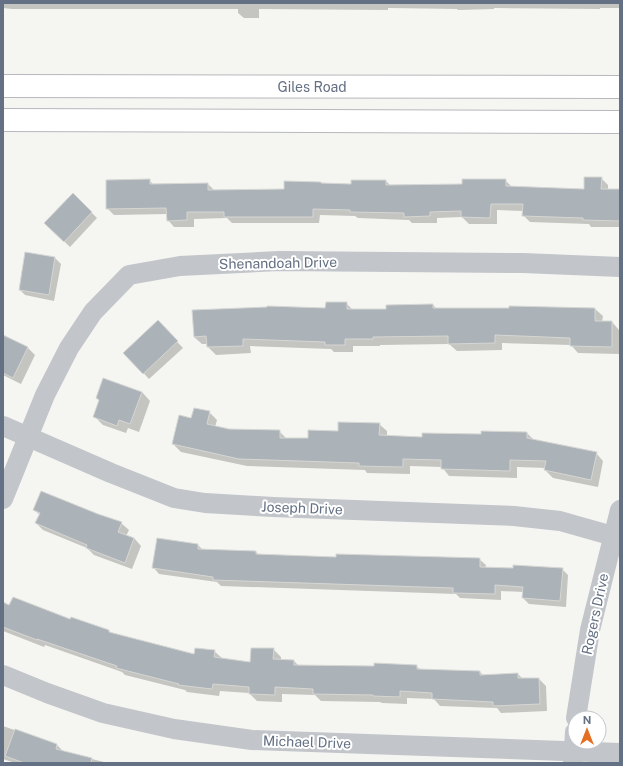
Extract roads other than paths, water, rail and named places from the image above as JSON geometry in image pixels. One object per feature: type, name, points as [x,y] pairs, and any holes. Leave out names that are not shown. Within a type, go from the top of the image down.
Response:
[{"type":"main road","name":"Giles Road","points":[[3,86],[620,88]]},
{"type":"main road","points":[[3,120],[620,122]]},
{"type":"street","name":"Shenandoah Drive","points":[[3,499],[46,395],[68,348],[93,312],[128,275],[180,266],[279,261],[523,263],[620,267]]},
{"type":"street","name":"Joseph Drive","points":[[3,426],[111,473],[174,498],[206,503],[273,508],[514,516],[560,521],[613,536]]},
{"type":"street","name":"Rogers Drive","points":[[577,710],[590,630],[620,510]]},
{"type":"street","name":"Michael Drive","points":[[3,675],[103,713],[174,729],[252,740],[567,749]]},
{"type":"street","name":"Michael Drive","points":[[586,750],[620,753]]}]
